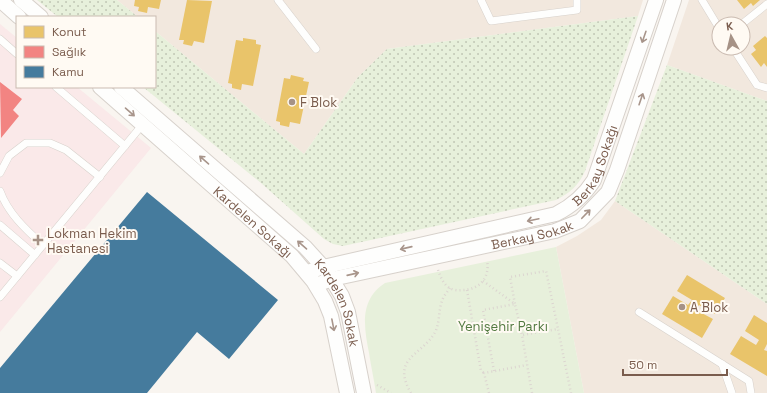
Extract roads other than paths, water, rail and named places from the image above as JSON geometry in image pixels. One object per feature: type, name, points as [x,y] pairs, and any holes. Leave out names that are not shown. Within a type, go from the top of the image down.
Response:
[{"type":"street","points":[[0,0],[18,16]]},
{"type":"street","points":[[21,0],[40,16]]},
{"type":"street","name":"Berkay Sokağı","points":[[308,272],[323,267],[556,214],[577,201],[587,192],[594,180],[656,0]]},
{"type":"street","name":"Berkay Sokak","points":[[316,285],[332,279],[555,231],[580,221],[608,192],[617,170],[674,0]]},
{"type":"street","name":"Kardelen Sokağı","points":[[101,88],[292,256],[308,272],[325,300],[331,316],[347,393]]},
{"type":"street","name":"Kardelen Sokak","points":[[121,88],[305,247],[323,267],[342,296],[348,312],[364,393]]},
{"type":"lane","points":[[278,0],[316,49]]},
{"type":"lane","points":[[481,0],[492,21],[577,10],[577,0]]},
{"type":"lane","points":[[702,0],[712,16]]},
{"type":"lane","points":[[751,17],[767,4]]},
{"type":"lane","points":[[0,40],[16,53]]},
{"type":"lane","points":[[737,56],[757,85],[767,88]]},
{"type":"lane","points":[[57,88],[126,146]]},
{"type":"lane","points":[[0,297],[143,124]]},
{"type":"lane","points":[[0,173],[9,156],[26,144],[50,143],[66,150],[100,177]]},
{"type":"lane","points":[[0,191],[4,201],[16,218],[43,245]]},
{"type":"lane","points":[[0,225],[35,255]]},
{"type":"lane","points":[[0,263],[17,276]]},
{"type":"lane","points":[[639,312],[749,380],[751,393]]},
{"type":"lane","points":[[722,364],[732,393]]},
{"type":"place","name":"F Blok","points":[[292,102]]},
{"type":"place","name":"Lokman Hekim Hastanesi","points":[[38,240]]},
{"type":"place","name":"A Blok","points":[[682,307]]},
{"type":"park label","name":"Yenişehir Parkı","points":[[503,326]]}]
